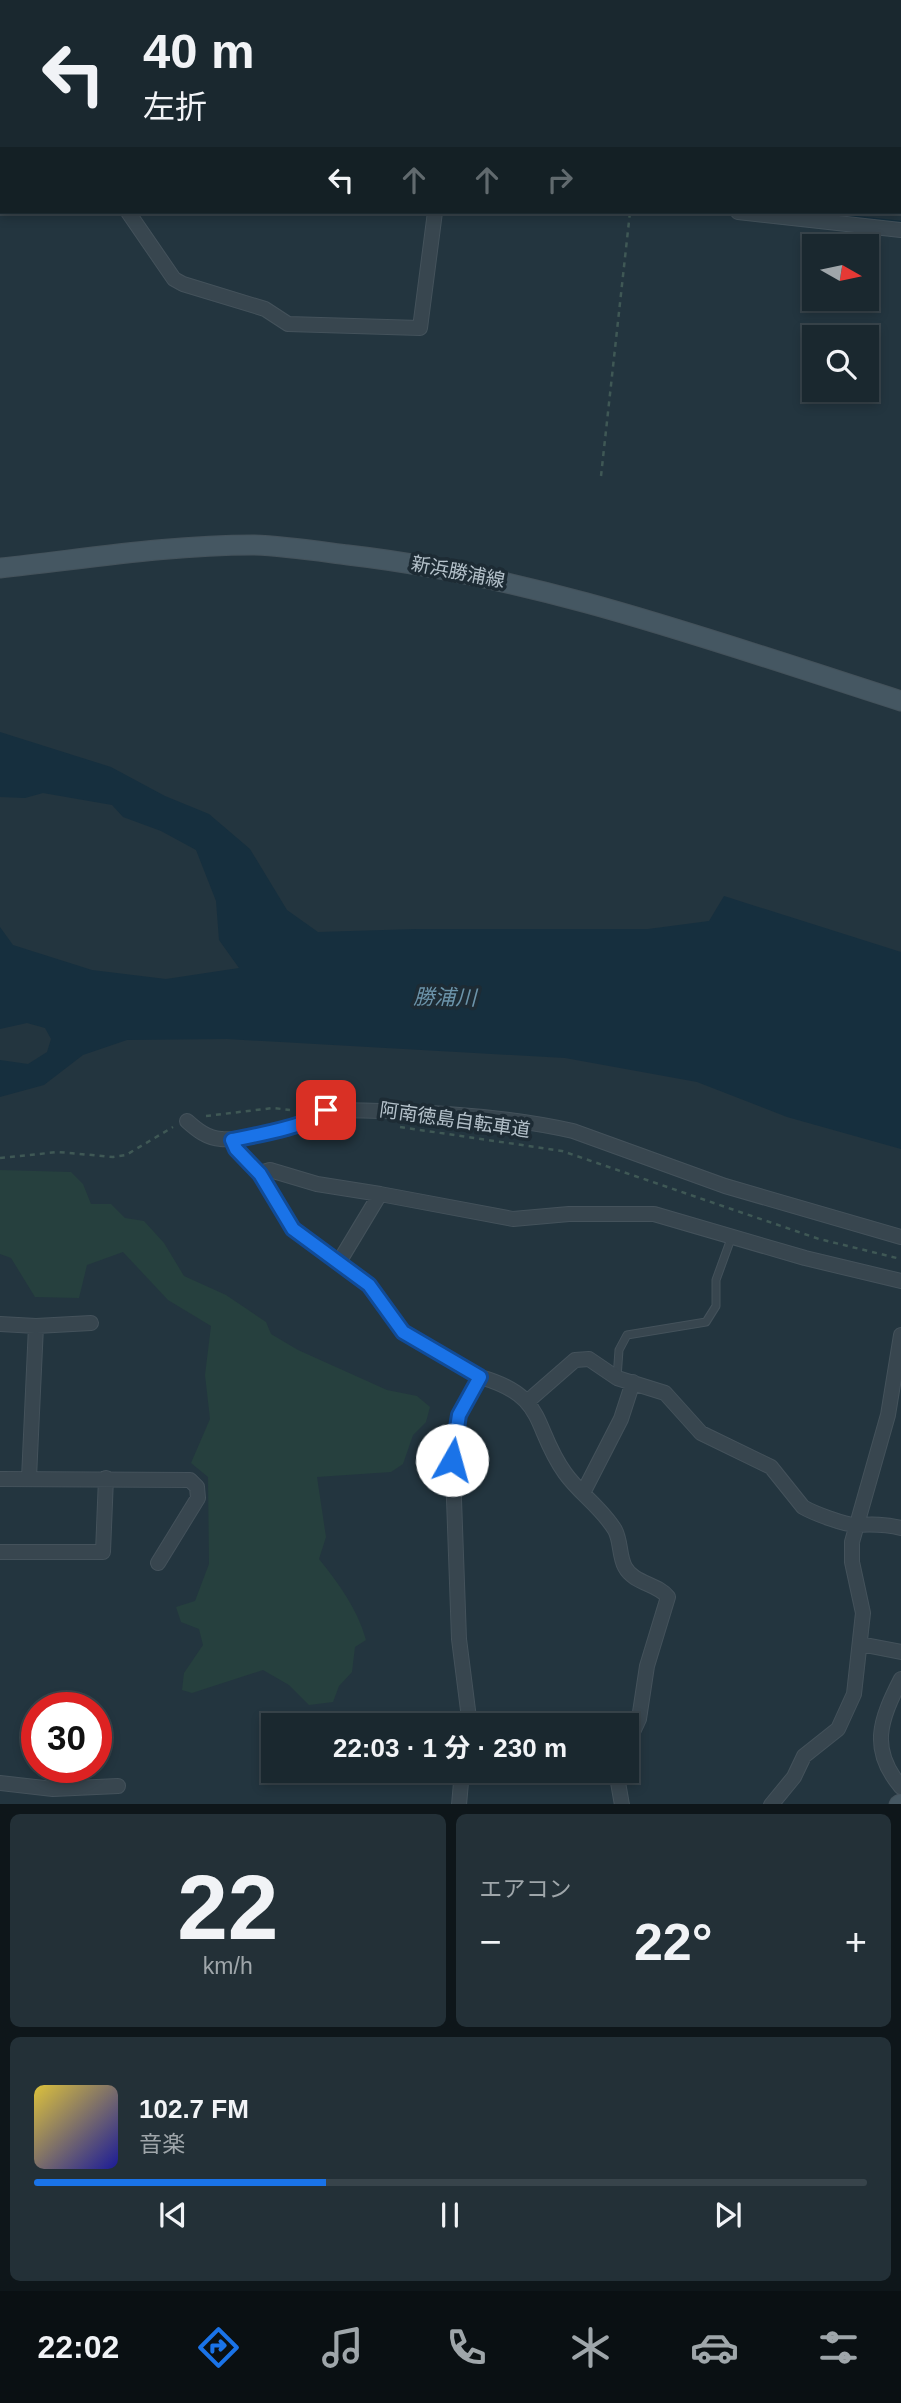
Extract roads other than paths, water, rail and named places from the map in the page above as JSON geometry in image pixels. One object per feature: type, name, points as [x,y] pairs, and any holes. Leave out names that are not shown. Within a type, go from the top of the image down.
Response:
[{"type":"main road","name":"新浜勝浦線","points":[[0,568],[162,551],[254,545],[436,567],[507,581],[603,607],[901,701]]},
{"type":"street","points":[[129,214],[174,279],[183,284],[265,309],[288,324],[420,328],[435,214]]},
{"type":"street","points":[[756,214],[901,230]]},
{"type":"street","points":[[187,1121],[202,1134],[232,1140],[323,1115],[326,1110],[431,1112],[547,1125],[573,1131],[724,1186],[901,1237]]},
{"type":"street","points":[[232,1140],[236,1149],[260,1174],[293,1229],[369,1285],[403,1332],[480,1377],[509,1387],[528,1401],[562,1468],[584,1491],[616,1533],[625,1566],[637,1580],[668,1597],[647,1666],[639,1719]]},
{"type":"street","points":[[260,1174],[270,1170],[317,1184],[513,1219],[569,1214],[654,1214],[805,1258],[901,1282]]},
{"type":"street","points":[[339,1262],[380,1194]]},
{"type":"street","points":[[0,1324],[36,1326],[91,1323]]},
{"type":"street","points":[[29,1478],[36,1326]]},
{"type":"street","points":[[771,1804],[794,1777],[804,1756],[838,1729],[847,1715],[859,1674],[862,1599],[852,1562],[855,1525],[888,1415],[901,1335]]},
{"type":"street","points":[[528,1401],[575,1360],[583,1358],[617,1378],[665,1393],[701,1433],[771,1467],[803,1507],[855,1525],[877,1523],[901,1528]]},
{"type":"street","points":[[469,1713],[459,1639],[452,1451],[459,1415],[480,1377]]},
{"type":"street","points":[[584,1491],[621,1419],[633,1382]]},
{"type":"street","points":[[0,1479],[181,1477],[190,1480],[197,1487],[198,1498],[158,1563]]},
{"type":"street","points":[[0,1552],[103,1552],[106,1478]]},
{"type":"street","points":[[860,1644],[901,1652]]},
{"type":"street","points":[[901,1679],[888,1703],[879,1747],[882,1760],[901,1787]]},
{"type":"street","points":[[0,1783],[52,1789],[118,1786]]},
{"type":"street","points":[[459,1804],[461,1783]]},
{"type":"street","points":[[618,1783],[622,1804]]},
{"type":"lane","points":[[617,1378],[619,1350],[627,1335],[706,1322],[716,1306],[716,1280],[732,1236]]},
{"type":"water","name":"勝浦川","points":[[0,732],[111,767],[165,796],[209,814],[250,849],[287,910],[318,932],[416,929],[648,929],[709,921],[724,896],[901,952],[901,1149],[787,1117],[697,1082],[565,1058],[227,1039],[127,1040],[83,1055],[44,1085],[0,1097],[0,1060],[28,1064],[47,1052],[51,1039],[45,1028],[27,1023],[0,1029],[0,927],[13,945],[92,970],[166,979],[239,968],[219,940],[216,901],[196,850],[161,831],[123,817],[112,805],[43,793],[25,798],[0,797]]},
{"type":"waterway","points":[[820,214],[901,223]]}]
